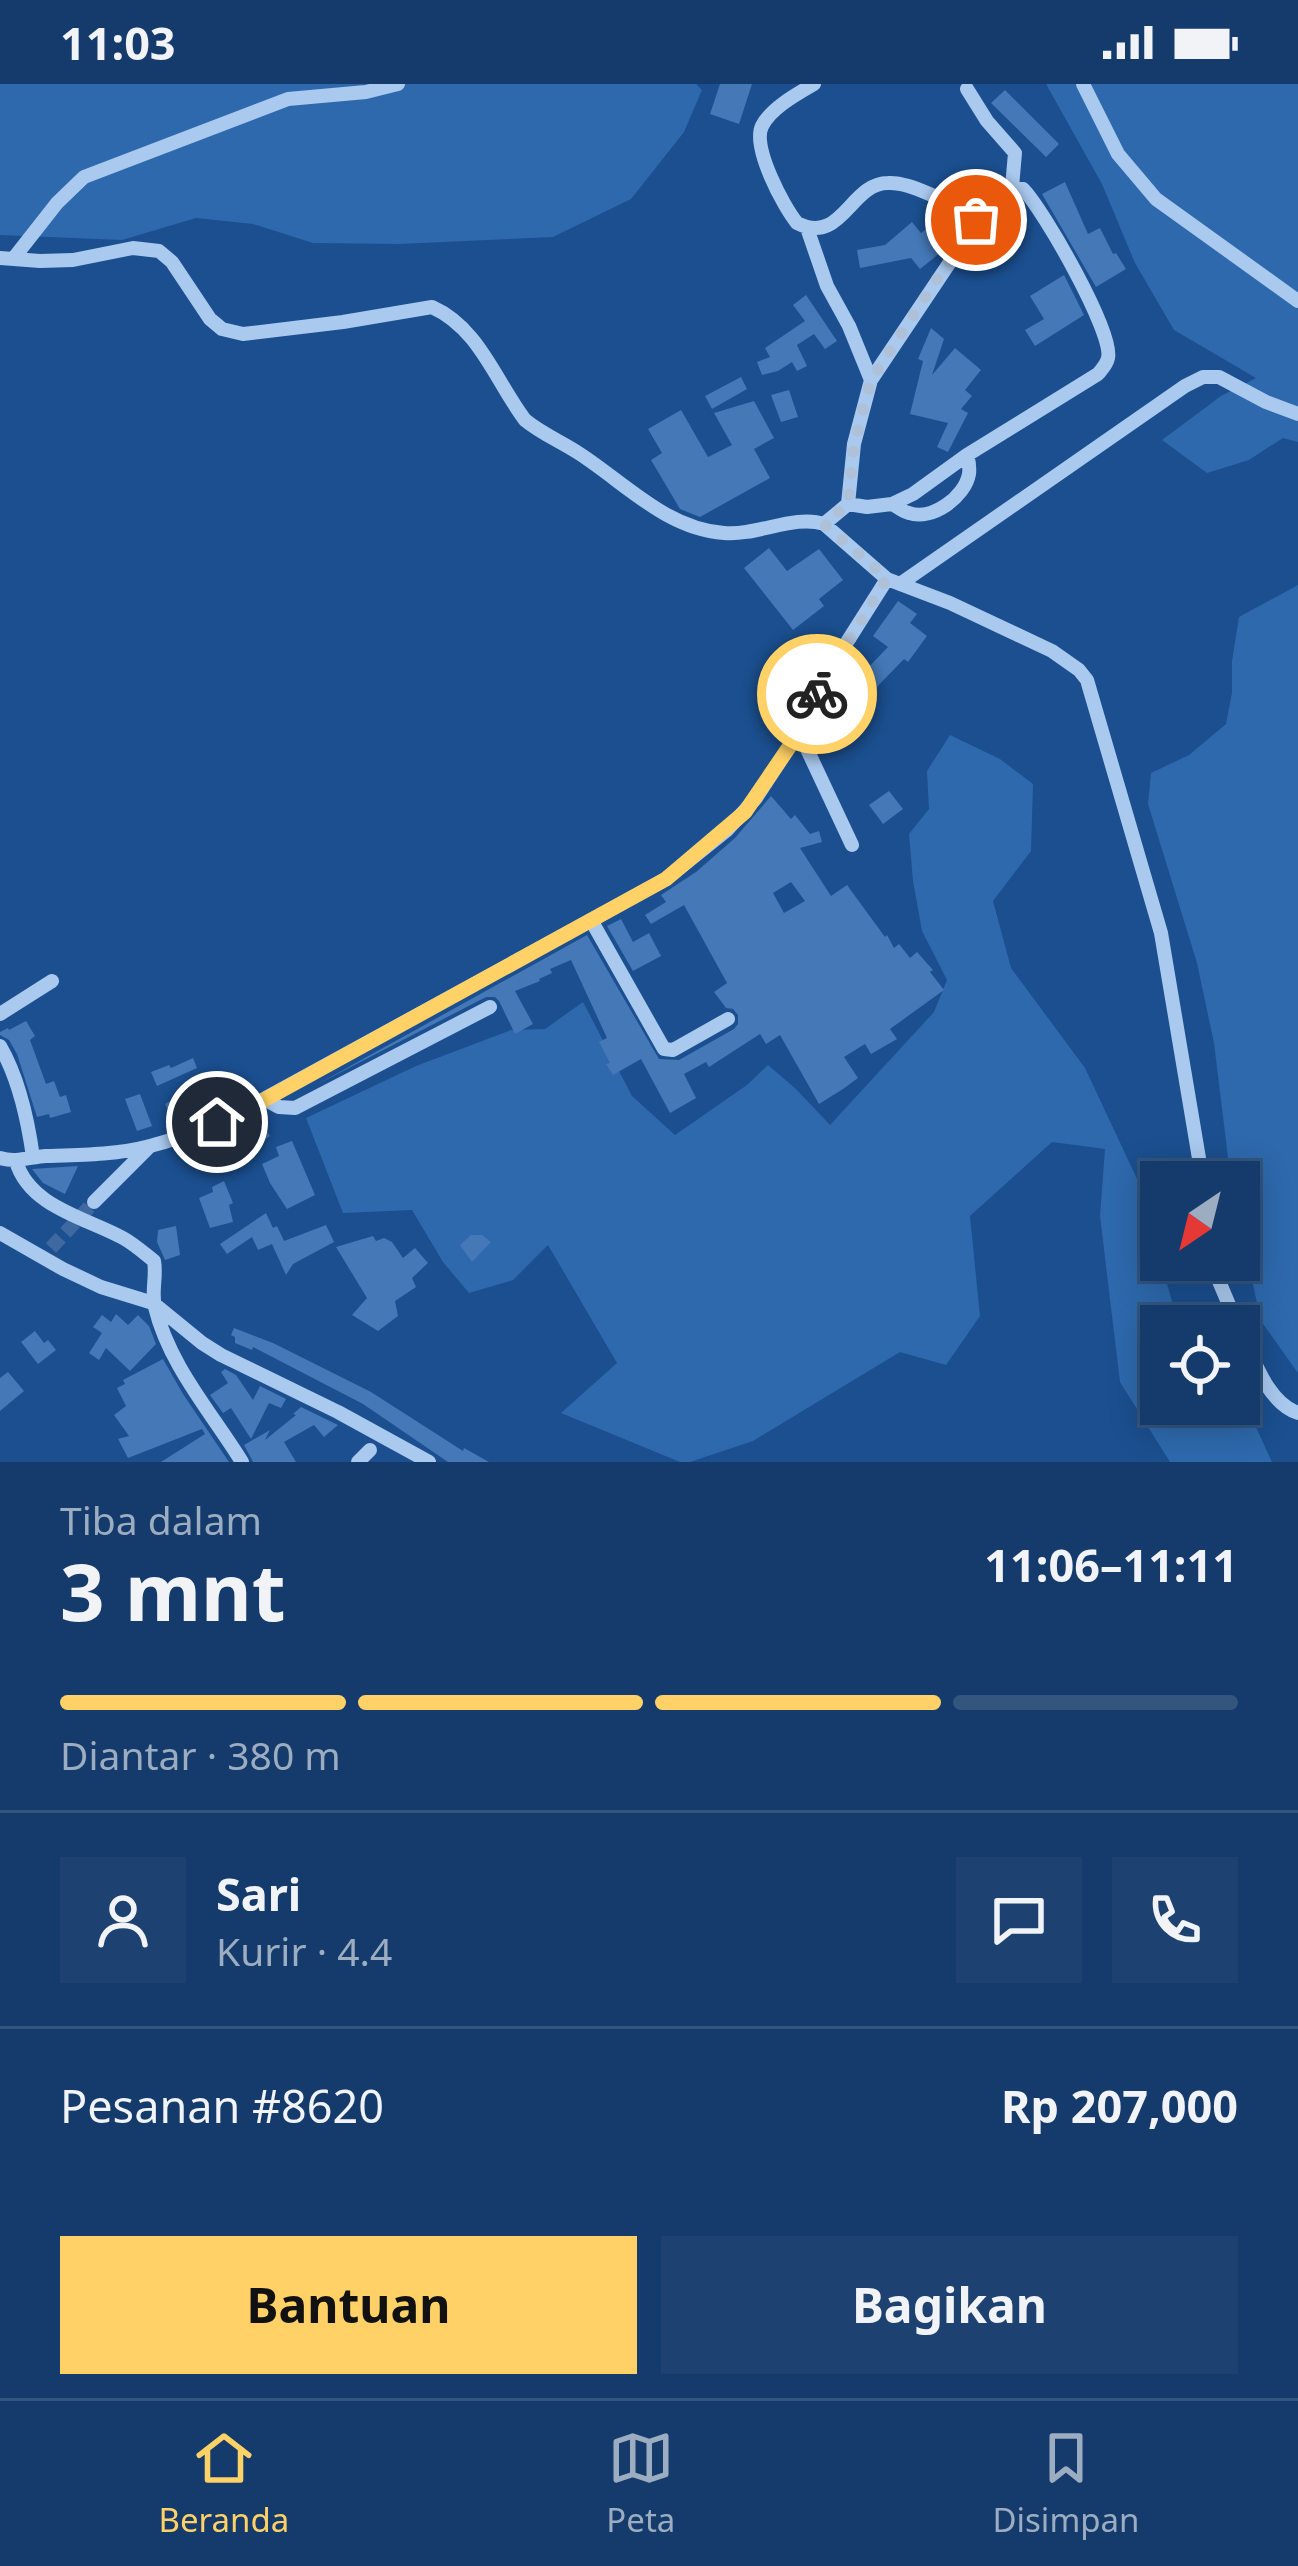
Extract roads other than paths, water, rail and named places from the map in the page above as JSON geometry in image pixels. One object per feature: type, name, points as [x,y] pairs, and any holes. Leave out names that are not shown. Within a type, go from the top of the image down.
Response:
[{"type":"street","points":[[7,259],[84,178],[288,99],[366,92],[398,84]]},
{"type":"street","points":[[814,84],[770,117],[760,134],[771,176],[792,217],[807,228],[827,286],[850,326],[871,380]]},
{"type":"street","points":[[1083,84],[1118,154],[1156,199],[1298,301]]},
{"type":"street","points":[[967,89],[1015,153],[1012,187]]},
{"type":"street","points":[[807,228],[831,225],[863,194],[886,182],[944,200]]},
{"type":"street","points":[[824,524],[848,504],[854,445],[871,380],[995,195],[1012,187],[1023,189],[1050,224],[1110,354],[1098,374],[913,494],[892,504],[848,504]]},
{"type":"street","points":[[7,259],[73,260],[133,248],[159,251],[172,262],[210,319],[222,329],[243,334],[440,310],[469,332],[525,420],[681,523],[731,534],[807,519],[824,524],[894,581],[1052,651],[1079,670],[1087,680],[1161,933],[1199,1161]]},
{"type":"street","points":[[8,1159],[97,1155],[150,1146],[217,1122],[666,879],[727,830],[756,799],[800,731],[827,676],[894,581],[1203,377],[1219,376],[1298,414]]},
{"type":"street","points":[[892,504],[912,515],[927,514],[950,502],[964,489],[970,470],[967,455]]},
{"type":"street","points":[[800,731],[852,845]]},
{"type":"street","points":[[591,920],[664,1049],[673,1050],[728,1019]]},
{"type":"street","points":[[0,1014],[52,981]]},
{"type":"street","points":[[264,1100],[295,1108],[490,1007]]},
{"type":"street","points":[[0,1046],[33,1157]]},
{"type":"street","points":[[94,1202],[150,1146]]},
{"type":"street","points":[[8,1159],[56,1207],[124,1238],[154,1261],[153,1303],[186,1379],[242,1462]]},
{"type":"street","points":[[0,1233],[46,1252],[100,1287],[153,1303],[221,1355],[429,1462]]},
{"type":"street","points":[[1260,1372],[1288,1409],[1298,1413]]},
{"type":"street","points":[[358,1462],[370,1450]]},
{"type":"tunnel","points":[[51,1248],[94,1202]]}]
